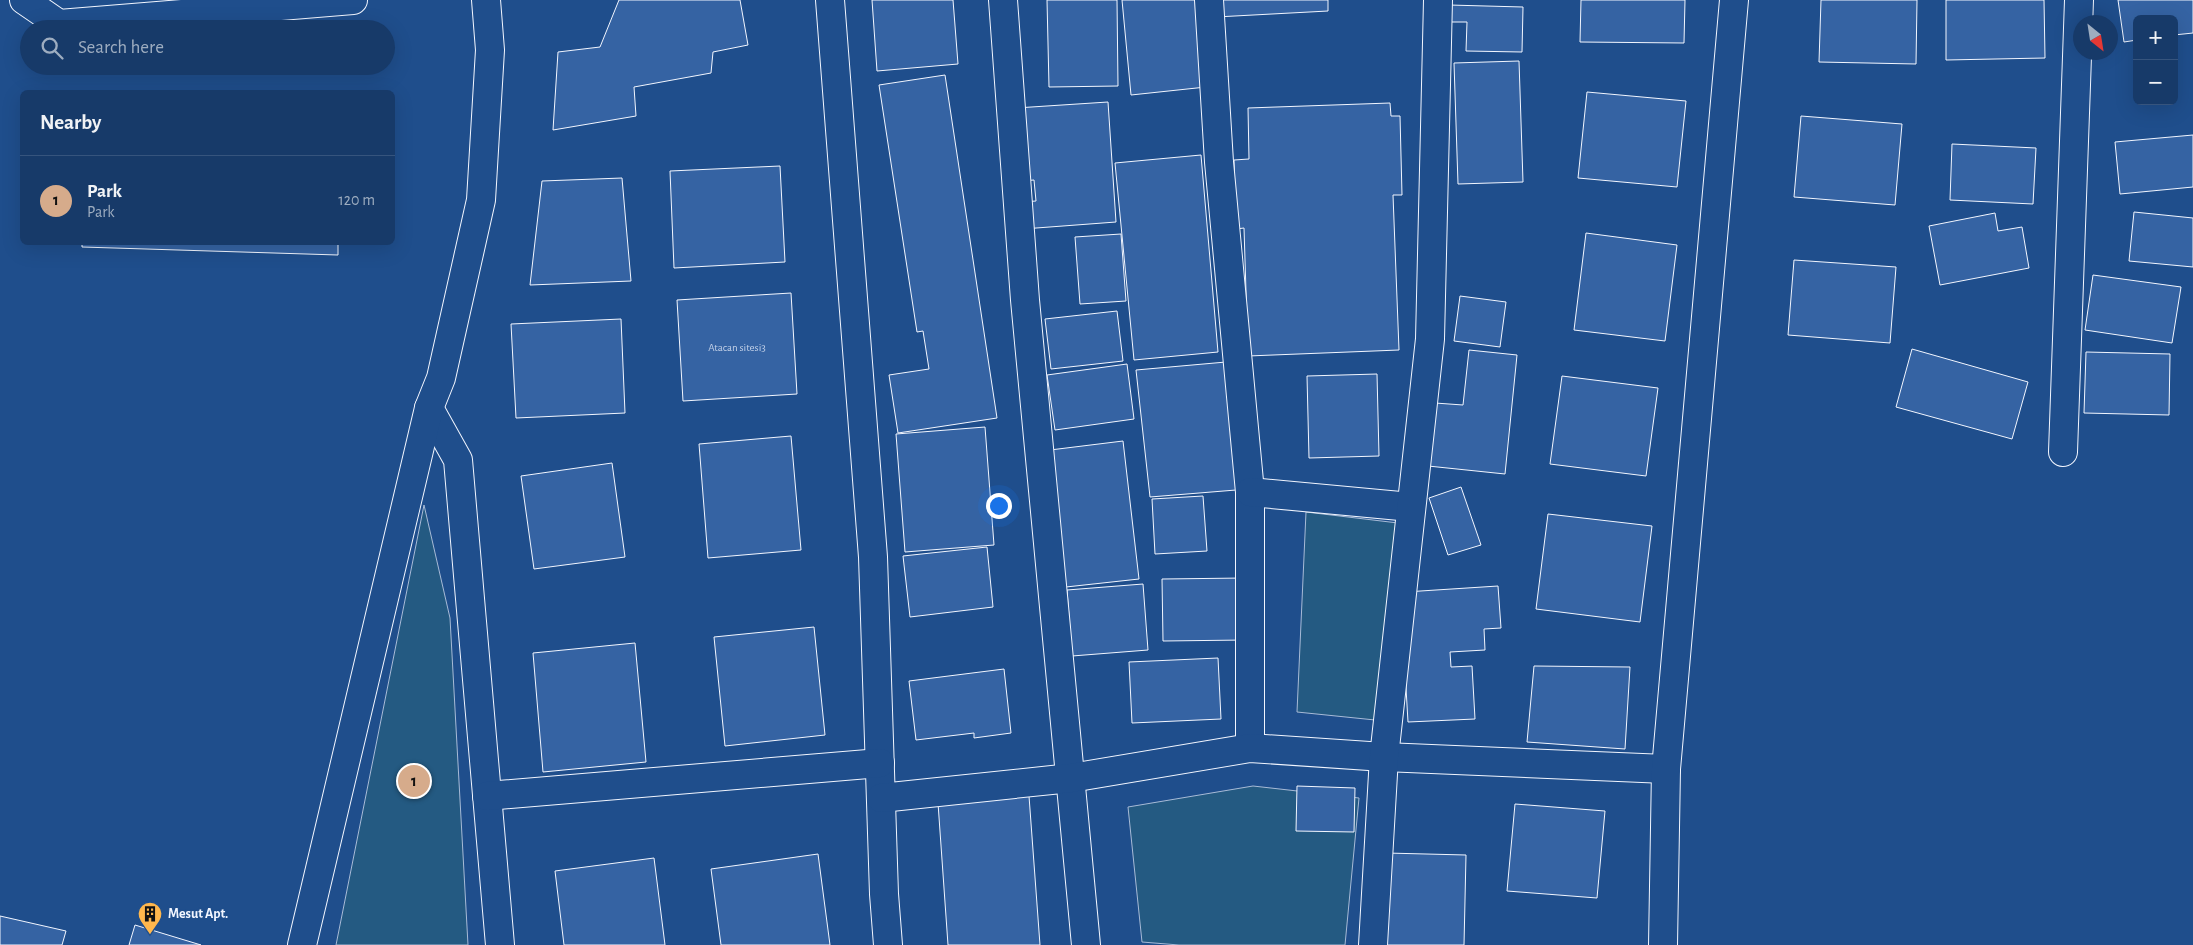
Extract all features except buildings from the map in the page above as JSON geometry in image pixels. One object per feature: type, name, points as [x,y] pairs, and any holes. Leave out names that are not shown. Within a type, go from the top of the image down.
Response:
[{"type":"street","points":[[24,0],[53,20]]},
{"type":"street","points":[[108,20],[353,0]]},
{"type":"street","points":[[302,945],[429,408],[441,378],[481,200],[490,50],[486,0]]},
{"type":"street","points":[[830,0],[873,557],[888,945]]},
{"type":"street","points":[[1003,0],[1025,300],[1086,945]]},
{"type":"street","points":[[1209,0],[1219,162],[1250,492],[1250,748]]},
{"type":"street","points":[[1373,945],[1384,757],[1430,339],[1438,0]]},
{"type":"street","points":[[1663,945],[1666,769],[1734,0]]},
{"type":"street","points":[[2063,452],[2079,0]]},
{"type":"street","points":[[429,408],[458,460],[500,945]]},
{"type":"street","points":[[1250,492],[1412,507]]},
{"type":"street","points":[[881,798],[1071,778],[1250,748],[1384,757],[1666,769]]},
{"type":"street","points":[[487,796],[880,763]]},
{"type":"shaded area","points":[[424,505],[450,618],[468,945],[336,945]]},
{"type":"shaded area","points":[[1306,512],[1398,523],[1375,720],[1297,712]]},
{"type":"shaded area","points":[[1253,786],[1359,798],[1345,945],[1179,945],[1142,942],[1128,807]]},
{"type":"place","name":"Park","points":[[414,781]]},
{"type":"place","name":"Mesut Apt.","points":[[150,935]]}]
